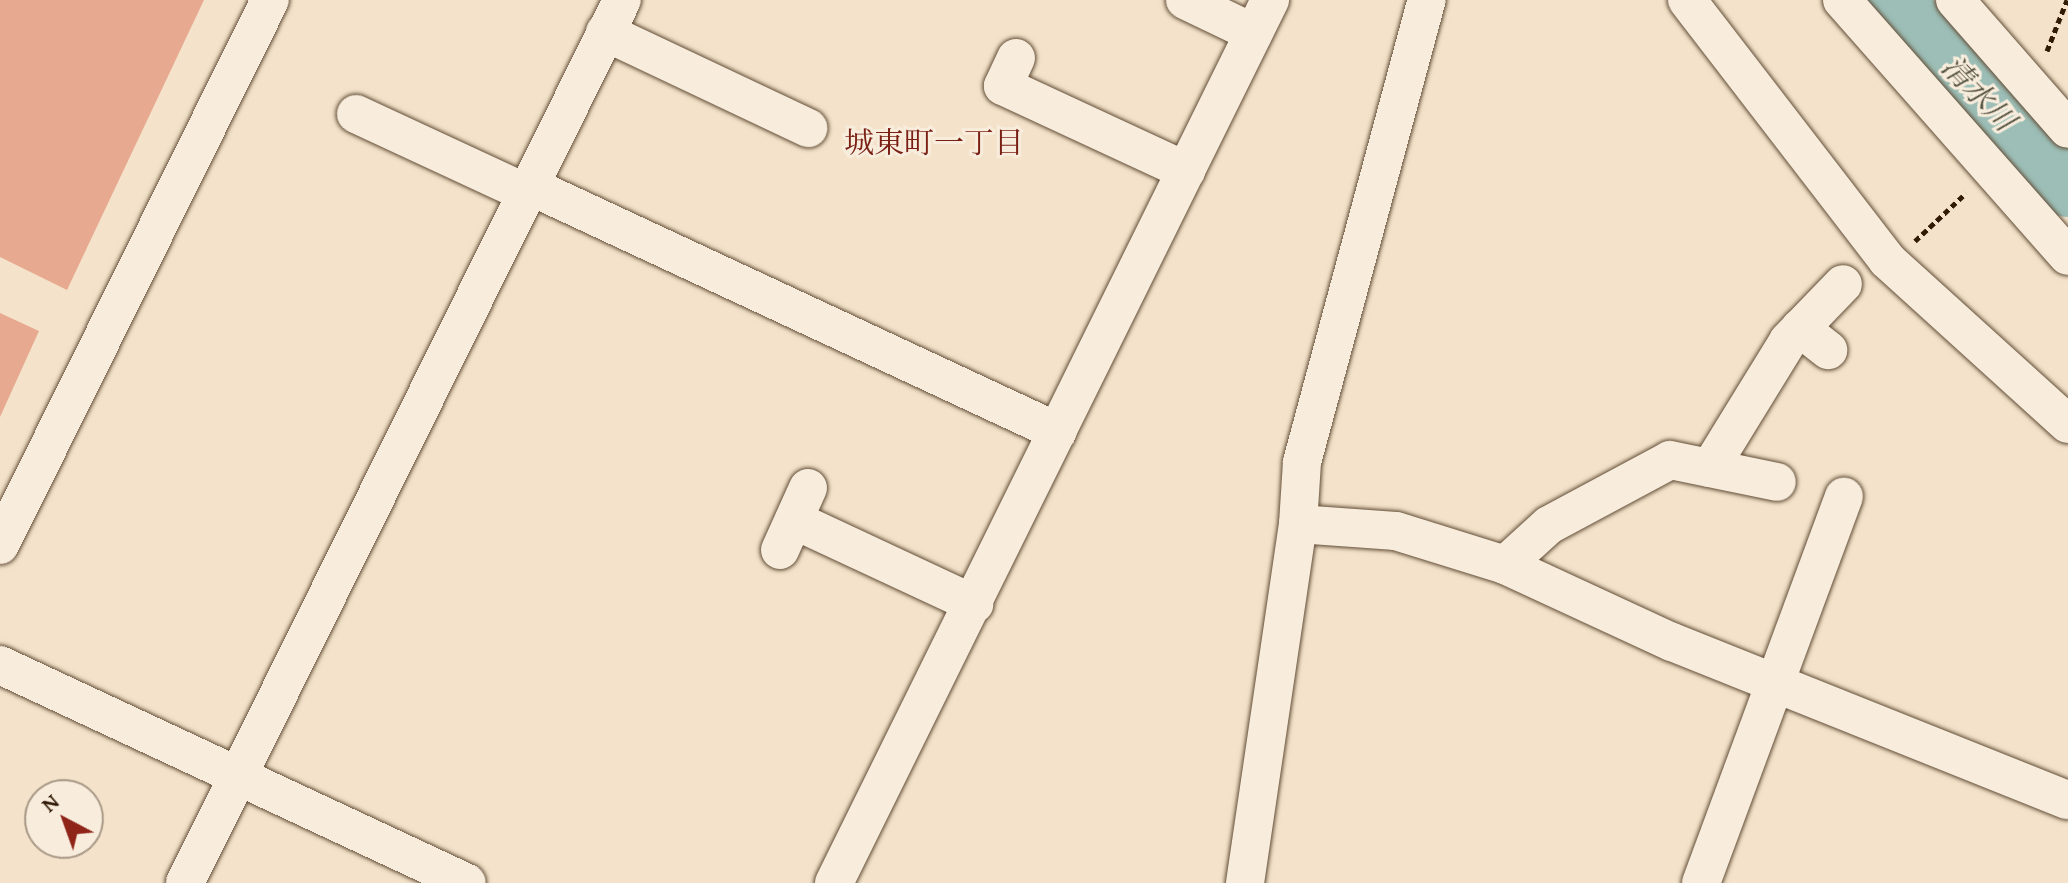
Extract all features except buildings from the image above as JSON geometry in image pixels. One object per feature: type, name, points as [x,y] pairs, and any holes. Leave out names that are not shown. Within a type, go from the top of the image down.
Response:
[{"type":"street","points":[[0,545],[270,0]]},
{"type":"street","points":[[834,883],[1262,16],[1185,0]]},
{"type":"street","points":[[1245,883],[1298,524],[1302,462],[1427,0]]},
{"type":"street","points":[[1687,0],[1891,263],[2068,424]]},
{"type":"street","points":[[1842,0],[1984,165],[2068,256]]},
{"type":"street","points":[[1955,0],[2068,129]]},
{"type":"street","points":[[185,883],[614,16],[808,128]]},
{"type":"street","points":[[1016,58],[1003,86],[1186,171]]},
{"type":"street","points":[[356,114],[528,189],[1058,432]]},
{"type":"street","points":[[1710,468],[1814,339],[1843,284]]},
{"type":"street","points":[[1505,565],[1549,525],[1657,448],[1710,468],[1777,482]]},
{"type":"street","points":[[1701,883],[1779,684],[1781,661],[1826,556],[1844,497]]},
{"type":"street","points":[[794,519],[974,604]]},
{"type":"street","points":[[1298,524],[1396,531],[1505,565],[1779,684],[2068,800]]},
{"type":"street","points":[[0,665],[467,883]]},
{"type":"path","points":[[1891,263],[1966,193],[1984,165]]},
{"type":"waterway","name":"清水川","points":[[1891,0],[2068,186]]},
{"type":"district","name":"城東町一丁目","points":[[934,142]]}]
